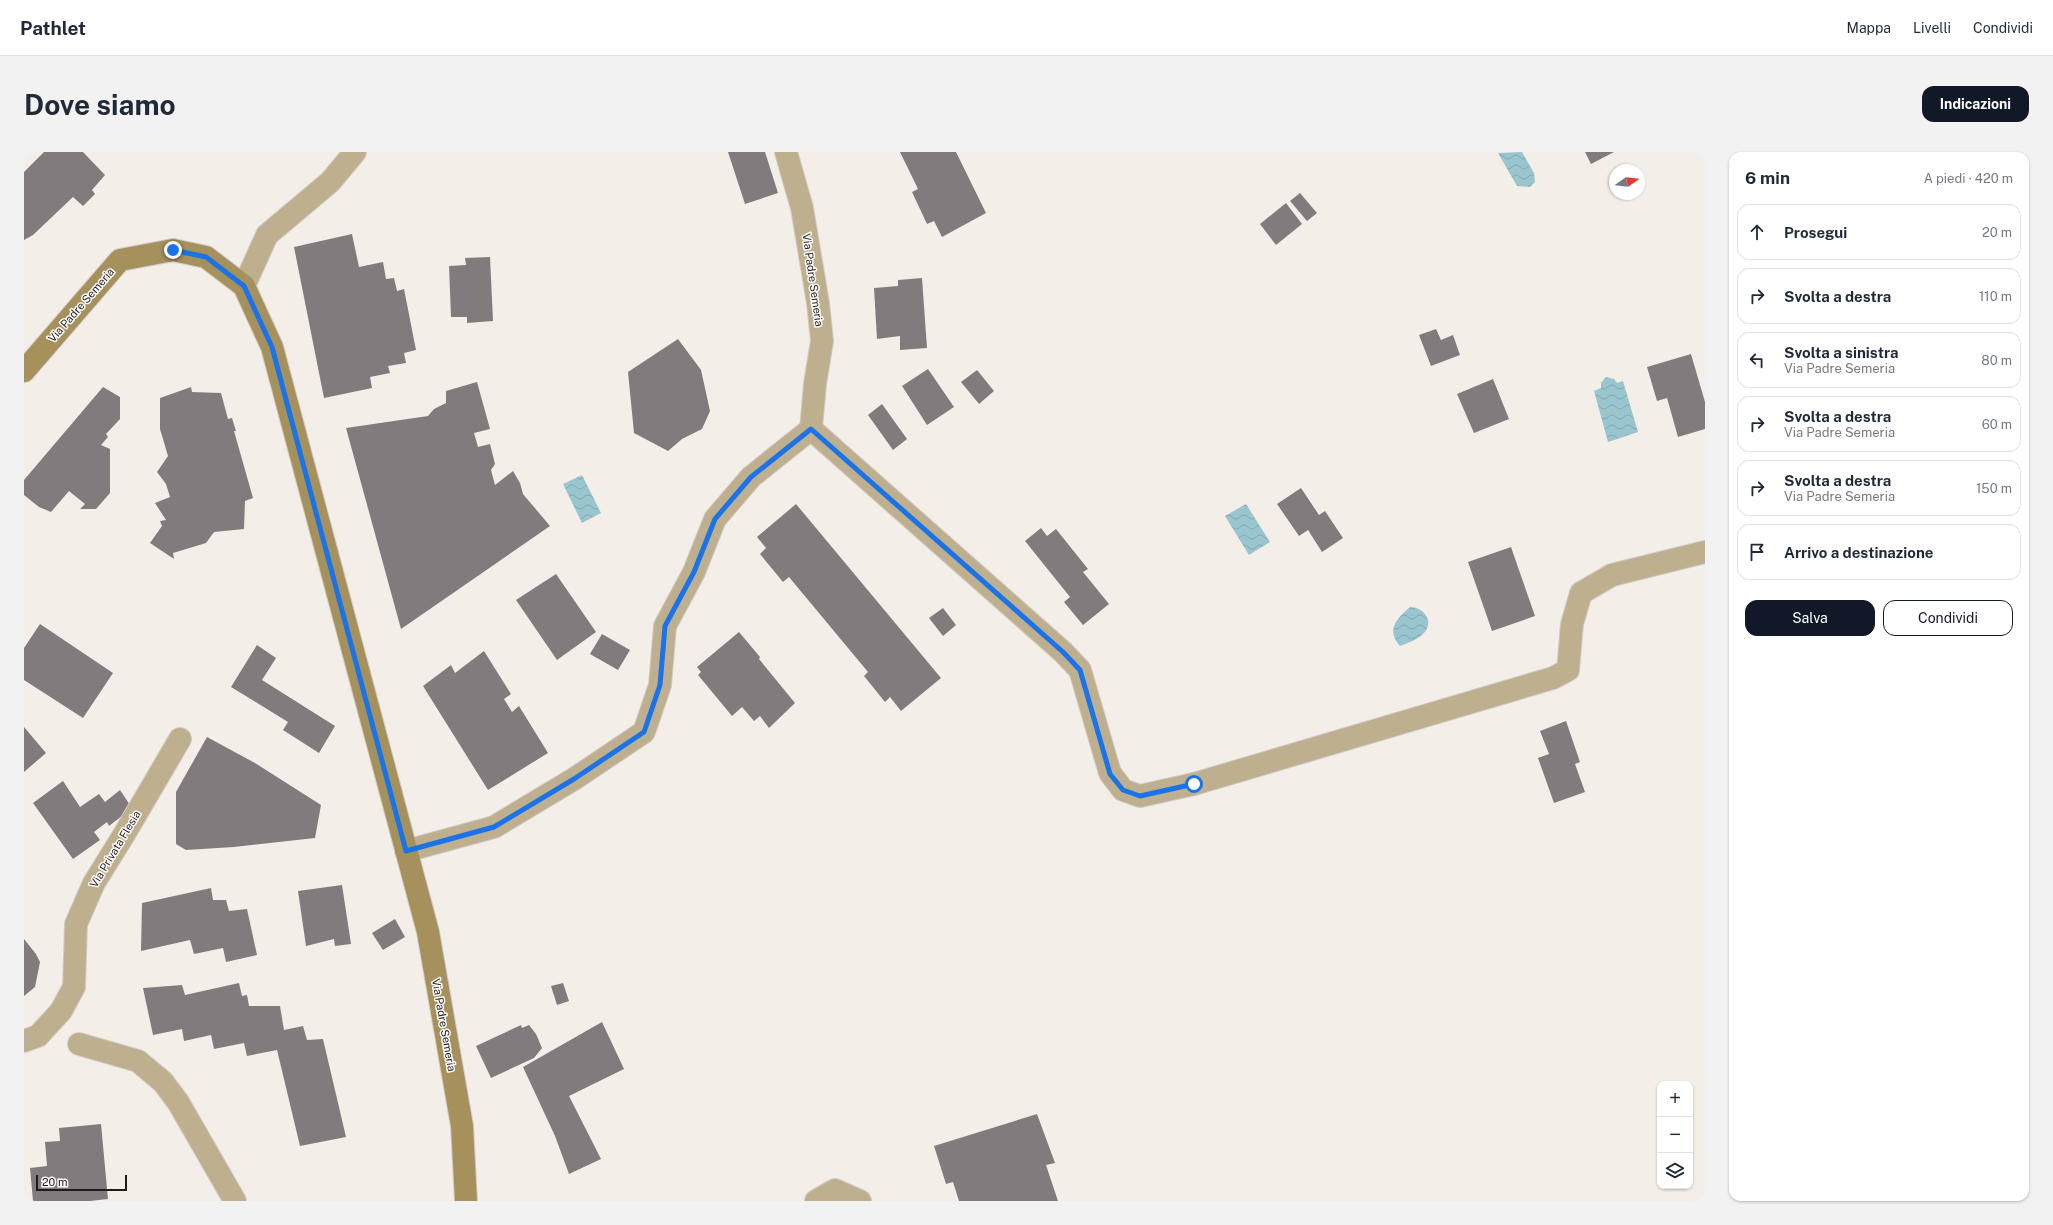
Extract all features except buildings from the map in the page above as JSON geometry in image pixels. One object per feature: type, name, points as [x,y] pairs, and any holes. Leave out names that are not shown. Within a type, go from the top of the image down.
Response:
[{"type":"main road","name":"Via Padre Semeria","points":[[24,371],[120,260],[173,250],[206,257],[244,286],[272,347],[428,932],[462,1126],[466,1201]]},
{"type":"street","points":[[244,286],[266,235],[330,182],[355,152]]},
{"type":"street","name":"Via Padre Semeria","points":[[786,152],[802,208],[818,303],[822,342],[815,384],[811,429]]},
{"type":"street","points":[[406,851],[494,827],[574,779],[644,732],[660,685],[665,626],[694,572],[715,519],[751,477],[811,429],[1080,670],[1110,774],[1123,790],[1140,796],[1194,784],[1553,678],[1568,670],[1572,624],[1581,593],[1612,575],[1705,552]]},
{"type":"street","name":"Via Privata Flesia","points":[[24,1041],[38,1036],[61,1011],[74,987],[76,924],[94,883],[180,739]]},
{"type":"street","points":[[79,1044],[138,1060],[163,1082],[178,1102],[235,1201]]},
{"type":"street","points":[[816,1201],[835,1190],[860,1201]]},
{"type":"water","points":[[1522,152],[1534,173],[1535,182],[1530,187],[1517,186],[1498,153]]},
{"type":"water","points":[[1606,377],[1614,379],[1617,383],[1623,381],[1638,432],[1608,442],[1594,391],[1601,388],[1601,383]]},
{"type":"water","points":[[582,475],[601,513],[582,523],[563,484]]},
{"type":"water","points":[[1246,504],[1270,542],[1249,555],[1225,516]]},
{"type":"water","points":[[1410,607],[1420,610],[1427,616],[1427,630],[1421,636],[1400,646],[1394,635],[1394,625]]},
{"type":"route","points":[[173,250],[206,257],[244,286],[272,347],[406,851],[494,827],[574,779],[644,732],[660,685],[665,626],[694,572],[715,519],[751,477],[811,429],[1063,652],[1080,670],[1110,774],[1123,790],[1140,796],[1194,784]]}]
